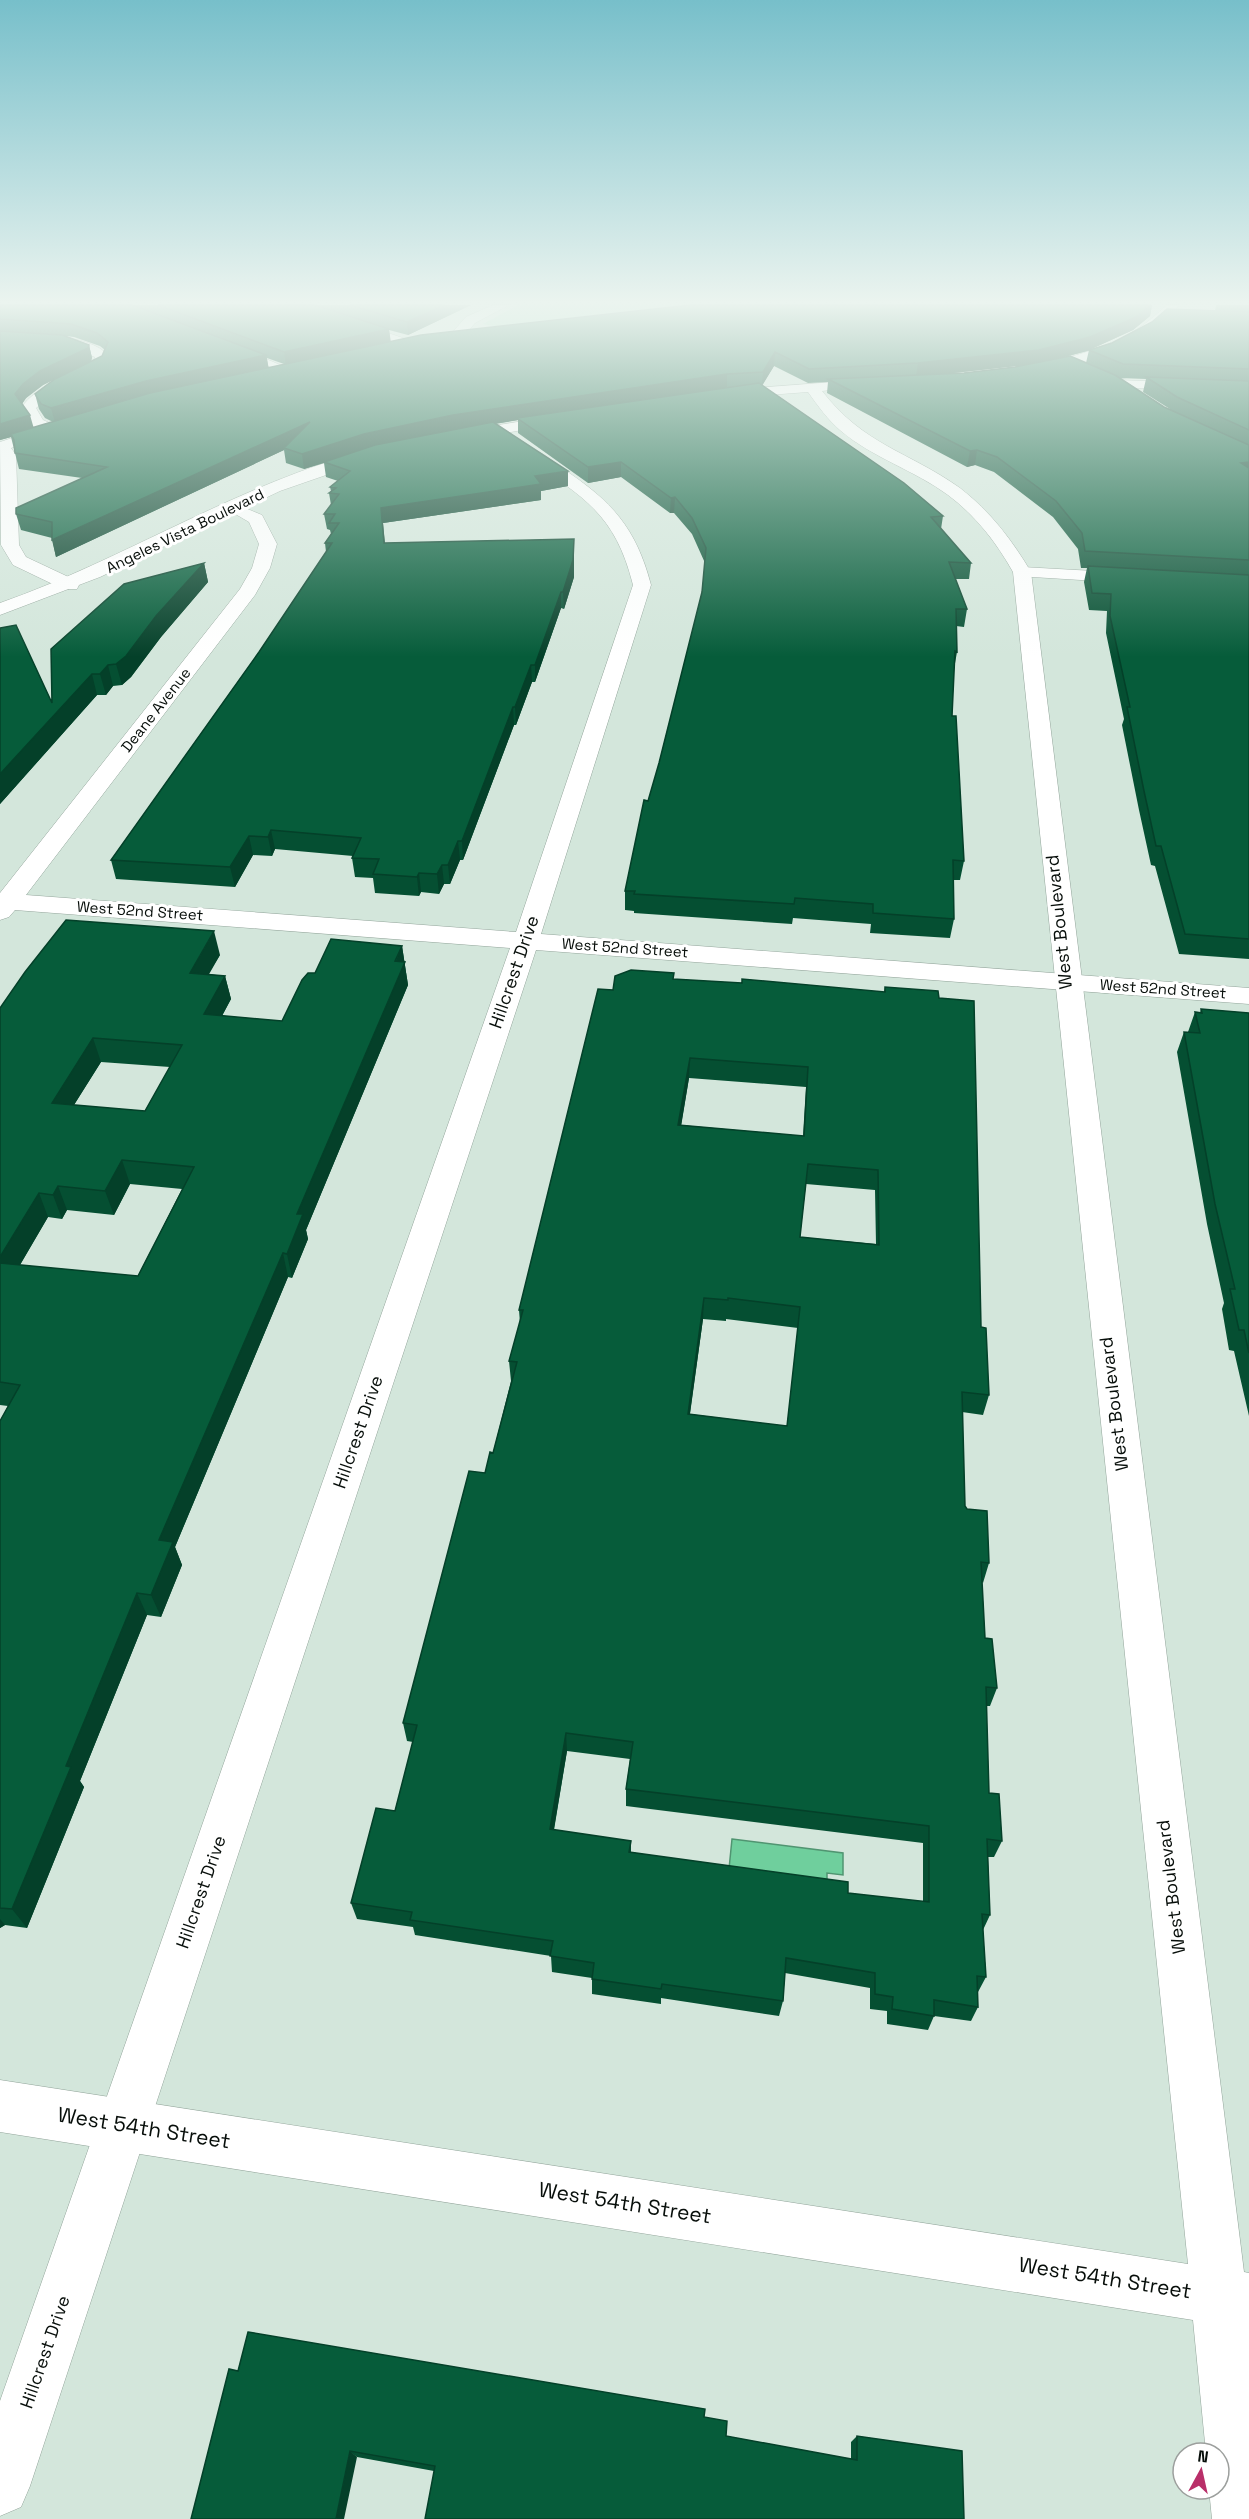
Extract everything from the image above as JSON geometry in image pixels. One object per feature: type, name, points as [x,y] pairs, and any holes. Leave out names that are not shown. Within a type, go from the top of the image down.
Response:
[{"type":"street","points":[[37,423],[59,428],[1,447],[8,455],[4,486],[10,545],[19,561],[70,585]]},
{"type":"street","points":[[445,438],[542,423]]},
{"type":"street","name":"West Boulevard","points":[[844,423],[846,428],[942,484],[982,515],[1009,548],[1022,572],[1065,981],[1234,2298],[1242,2519]]},
{"type":"street","name":"Hillcrest Drive","points":[[0,2486],[525,940],[642,585],[636,555],[619,522],[599,502],[497,430]]},
{"type":"street","name":"Angeles Vista Boulevard","points":[[0,609],[70,585],[317,471],[384,452]]},
{"type":"street","name":"Deane Avenue","points":[[3,905],[248,591],[261,568],[268,544],[256,519],[233,508]]},
{"type":"street","points":[[1022,572],[1145,579]]},
{"type":"street","name":"West 52nd Street","points":[[3,905],[525,940],[1249,996]]},
{"type":"street","name":"West 54th Street","points":[[0,2106],[122,2123],[1234,2298]]},
{"type":"shaded area","points":[[732,1839],[843,1853],[843,1875],[827,1873],[827,1892],[728,1879]]},
{"type":"building","points":[[50,423],[309,423],[52,540],[52,522],[16,514],[16,508],[107,467],[15,453],[11,434]]},
{"type":"building","points":[[309,423],[418,423],[364,434],[302,454],[284,448]]},
{"type":"building","points":[[494,423],[568,471],[535,476],[541,484],[381,508],[384,543],[574,539],[573,560],[535,665],[531,665],[462,841],[458,841],[448,865],[442,865],[437,874],[419,873],[417,877],[373,874],[379,859],[352,858],[361,838],[271,830],[268,837],[249,836],[230,867],[111,860],[259,652],[332,543],[325,543],[339,523],[329,523],[335,514],[324,514],[339,494],[329,493],[336,488],[330,487],[350,471],[324,462],[375,445]]},
{"type":"building","points":[[524,423],[816,423],[904,483],[943,516],[931,517],[971,563],[949,562],[967,609],[956,609],[957,652],[955,651],[952,716],[956,716],[964,861],[953,860],[954,919],[873,913],[873,904],[795,898],[794,904],[634,894],[635,891],[625,891],[644,800],[648,801],[659,763],[702,592],[706,548],[692,518],[675,497],[671,498],[621,462],[588,467]]},
{"type":"building","points":[[914,423],[1199,423],[1249,445],[1249,462],[1241,463],[1249,468],[1249,560],[1085,551],[1082,533],[1056,501],[997,457],[977,450],[970,451]]},
{"type":"building","points":[[1233,423],[1249,423],[1249,430]]},
{"type":"building","points":[[204,563],[156,616],[126,656],[116,664],[108,665],[100,674],[92,674],[0,774],[0,628],[16,625],[52,703],[51,649],[124,584]]},
{"type":"building","points":[[1088,566],[1249,575],[1249,939],[1185,934],[1161,846],[1156,846],[1144,791],[1127,707],[1130,707],[1110,616],[1111,594],[1092,593]]},
{"type":"building","points":[[66,920],[214,931],[190,973],[225,976],[204,1014],[282,1021],[302,980],[308,973],[315,973],[331,939],[402,946],[395,961],[405,962],[297,1214],[303,1214],[287,1254],[283,1253],[159,1540],[173,1542],[151,1595],[137,1593],[66,1766],[71,1767],[12,1909],[0,1908],[0,1421],[20,1385],[0,1382],[0,1263],[138,1276],[194,1167],[122,1160],[105,1191],[58,1186],[53,1195],[39,1193],[0,1257],[0,1008]],"holes":[[[93,1038],[182,1045],[145,1111],[52,1103]]]},
{"type":"building","points":[[631,970],[674,973],[673,979],[742,983],[742,979],[885,992],[885,987],[938,991],[939,998],[974,1001],[981,1327],[986,1328],[989,1395],[962,1392],[965,1506],[967,1509],[987,1511],[989,1563],[981,1562],[985,1638],[992,1639],[997,1688],[986,1687],[989,1793],[999,1794],[1002,1841],[987,1839],[990,1915],[982,1914],[986,1977],[977,1976],[978,2007],[934,2000],[934,2016],[892,2009],[893,1997],[875,1994],[875,1973],[786,1958],[783,2001],[662,1984],[661,1989],[592,1979],[594,1963],[550,1956],[553,1941],[410,1920],[412,1912],[351,1903],[376,1808],[395,1811],[417,1725],[403,1723],[469,1471],[485,1473],[490,1452],[493,1453],[517,1362],[509,1361],[523,1310],[519,1310],[598,989],[613,990],[615,976]],"holes":[[[690,1058],[808,1067],[804,1136],[678,1125]],[[808,1164],[878,1170],[879,1245],[800,1237]],[[704,1298],[728,1300],[728,1298],[800,1307],[787,1426],[688,1414]],[[566,1733],[633,1742],[626,1789],[929,1826],[929,1902],[848,1893],[848,1882],[629,1852],[631,1841],[550,1829]]]},
{"type":"building","points":[[1201,1009],[1249,1013],[1249,1353],[1244,1330],[1239,1330],[1230,1289],[1235,1289],[1215,1204],[1184,1032],[1200,1033],[1195,1012],[1202,1013]]},
{"type":"building","points":[[248,2332],[705,2409],[704,2417],[727,2421],[726,2436],[857,2460],[857,2436],[962,2451],[964,2519],[425,2519],[435,2466],[350,2451],[336,2519],[191,2519],[229,2369],[238,2371]]}]
